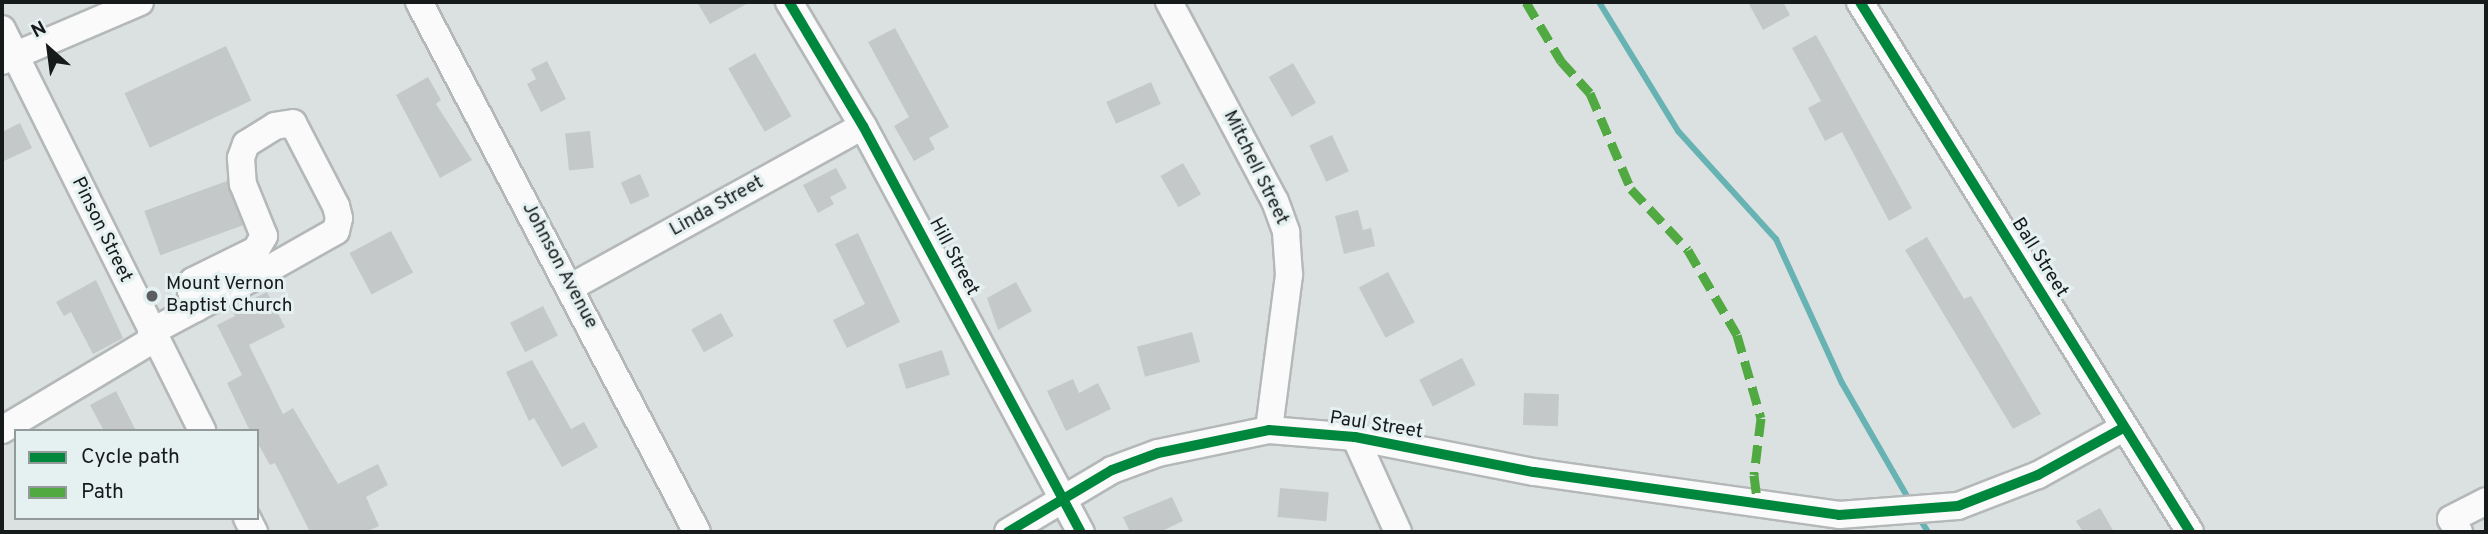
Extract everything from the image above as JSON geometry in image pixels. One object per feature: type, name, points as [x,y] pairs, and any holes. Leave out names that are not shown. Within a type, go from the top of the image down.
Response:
[{"type":"street","points":[[8,58],[140,2]]},
{"type":"street","name":"Johnson Avenue","points":[[419,2],[571,287],[696,532]]},
{"type":"street","name":"Hill Street","points":[[789,2],[863,126],[1081,532]]},
{"type":"street","name":"Mitchell Street","points":[[1169,2],[1275,201],[1286,232],[1289,275],[1269,430]]},
{"type":"street","name":"Ball Street","points":[[1860,2],[2190,532]]},
{"type":"street","name":"Pinson Street","points":[[2,29],[8,58],[201,429]]},
{"type":"street","points":[[2,430],[196,308],[336,232],[339,218],[336,206],[293,123],[275,126],[246,144],[241,158],[243,184],[264,236],[256,250],[193,281],[196,308]]},
{"type":"street","name":"Linda Street","points":[[571,287],[863,126]]},
{"type":"street","name":"Paul Street","points":[[1008,532],[1112,470],[1158,453],[1269,430],[1355,437],[1534,472],[1758,507],[1839,515],[1958,506],[2038,475],[2123,428]]},
{"type":"street","points":[[1355,437],[1398,532]]},
{"type":"street","points":[[2459,532],[2451,519],[2486,501]]},
{"type":"building","points":[[697,2],[750,2],[710,24]]},
{"type":"building","points":[[1748,2],[1783,2],[1790,15],[1763,30]]},
{"type":"building","points":[[895,28],[949,127],[929,138],[935,149],[914,161],[894,126],[909,117],[868,42]]},
{"type":"building","points":[[1816,35],[1912,208],[1889,221],[1842,132],[1825,141],[1808,108],[1821,101],[1792,48]]},
{"type":"building","points":[[226,46],[251,100],[150,148],[124,93]]},
{"type":"building","points":[[755,53],[792,116],[765,132],[728,68]]},
{"type":"building","points":[[547,61],[566,99],[541,112],[527,84],[536,79],[531,69]]},
{"type":"building","points":[[1293,63],[1316,103],[1292,117],[1269,77]]},
{"type":"building","points":[[428,77],[441,100],[436,104],[472,160],[440,178],[396,95]]},
{"type":"building","points":[[1151,82],[1161,104],[1116,124],[1106,102]]},
{"type":"building","points":[[20,123],[32,148],[2,162],[2,132]]},
{"type":"building","points":[[590,131],[594,168],[569,170],[565,134]]},
{"type":"building","points":[[1332,135],[1349,171],[1326,182],[1309,146]]},
{"type":"building","points":[[1183,163],[1201,194],[1178,207],[1160,176]]},
{"type":"building","points":[[836,168],[847,188],[830,197],[834,204],[818,213],[803,185]]},
{"type":"building","points":[[640,174],[650,196],[631,204],[621,183]]},
{"type":"building","points":[[227,181],[243,225],[160,255],[144,211]]},
{"type":"building","points":[[1358,210],[1363,230],[1371,228],[1375,246],[1344,254],[1335,216]]},
{"type":"building","points":[[391,231],[413,272],[372,295],[350,253]]},
{"type":"building","points":[[858,233],[900,322],[847,348],[833,320],[865,304],[835,244]]},
{"type":"building","points":[[1927,237],[1964,299],[1971,296],[2041,414],[2013,429],[1905,250]]},
{"type":"building","points":[[1388,272],[1415,322],[1386,338],[1359,287]]},
{"type":"building","points":[[96,280],[123,338],[93,354],[71,312],[64,316],[56,302]]},
{"type":"building","points":[[1016,282],[1032,311],[998,330],[987,298]]},
{"type":"building","points":[[267,292],[285,327],[249,345],[283,414],[293,408],[338,484],[378,464],[388,485],[366,497],[379,526],[365,532],[310,532],[275,463],[270,465],[259,446],[259,429],[249,429],[227,383],[242,375],[217,325],[235,316],[232,309]]},
{"type":"building","points":[[543,306],[558,335],[525,352],[510,323]]},
{"type":"building","points":[[721,313],[734,336],[704,352],[691,329]]},
{"type":"building","points":[[1192,332],[1200,362],[1145,377],[1137,347]]},
{"type":"building","points":[[942,350],[950,375],[906,389],[898,364]]},
{"type":"building","points":[[1462,358],[1476,385],[1433,407],[1419,380]]},
{"type":"building","points":[[532,360],[571,429],[584,422],[598,447],[562,467],[534,418],[529,421],[506,372]]},
{"type":"building","points":[[1073,379],[1079,393],[1098,383],[1111,409],[1066,431],[1047,391]]},
{"type":"building","points":[[116,391],[135,429],[103,429],[90,405]]},
{"type":"building","points":[[1524,393],[1559,394],[1558,426],[1523,425]]},
{"type":"building","points":[[1280,488],[1329,492],[1326,521],[1277,517]]},
{"type":"building","points":[[1172,497],[1183,521],[1160,532],[1130,532],[1123,517]]},
{"type":"building","points":[[2100,508],[2114,532],[2083,532],[2076,521]]},
{"type":"waterway","points":[[1599,2],[1678,131],[1776,239],[1842,383],[1911,503]]},
{"type":"waterway","points":[[1918,516],[1928,532]]},
{"type":"marked path","points":[[1526,2],[1561,61],[1590,93],[1631,189],[1688,250],[1737,335],[1761,418],[1754,475],[1758,507]]},
{"type":"cycle path","points":[[789,2],[863,126],[1081,532]]},
{"type":"cycle path","points":[[1860,2],[2190,532]]},
{"type":"cycle path","points":[[1008,532],[1112,470],[1158,453],[1269,430],[1355,437],[1534,472],[1839,515],[1958,506],[2038,475],[2123,428]]},
{"type":"place","name":"Mount Vernon Baptist Church","points":[[152,296]]}]
